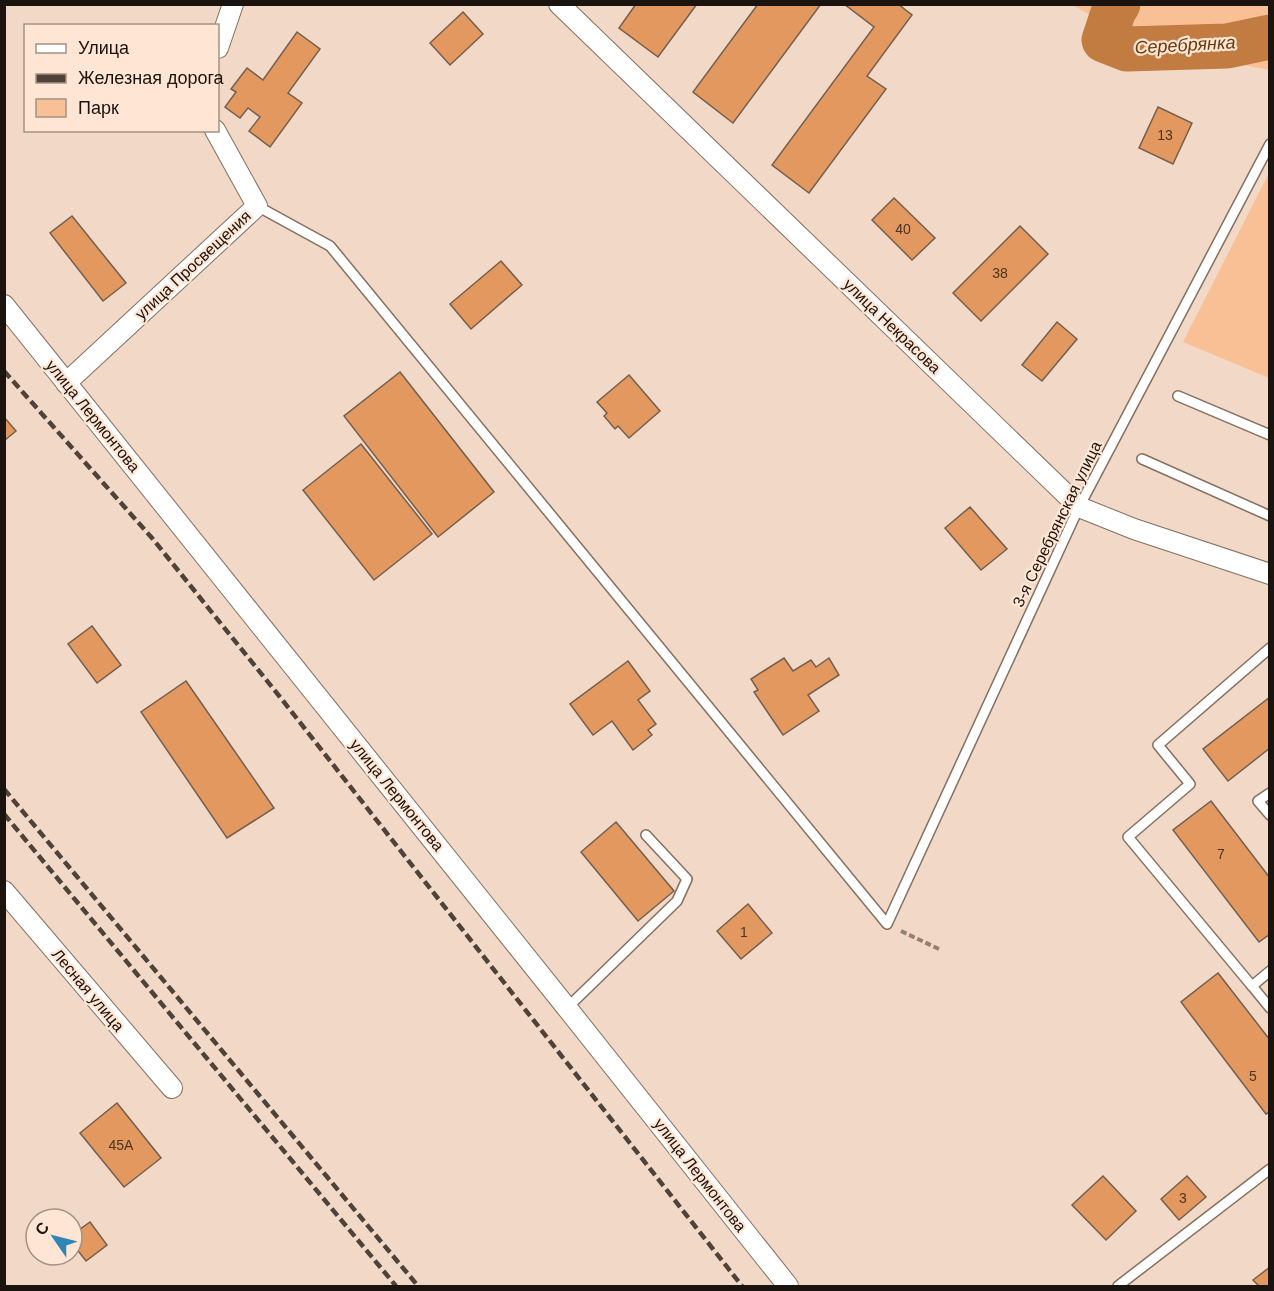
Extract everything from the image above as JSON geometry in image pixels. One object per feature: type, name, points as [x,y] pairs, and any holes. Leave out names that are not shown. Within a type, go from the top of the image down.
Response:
[{"type":"street","points":[[219,45],[234,4]]},
{"type":"street","name":"улица Некрасова","points":[[559,4],[1079,507],[1134,529],[1269,574]]},
{"type":"street","name":"улица Просвещения","points":[[66,383],[256,206],[217,132]]},
{"type":"street","name":"улица Лермонтова","points":[[4,305],[788,1287]]},
{"type":"street","name":"Лесная улица","points":[[4,891],[172,1088]]},
{"type":"lane","name":"3-я Серебрянская улица","points":[[886,924],[1079,507],[1269,144]]},
{"type":"lane","points":[[256,206],[330,246],[886,924]]},
{"type":"lane","points":[[1178,396],[1269,435]]},
{"type":"lane","points":[[1142,459],[1269,516]]},
{"type":"lane","points":[[1269,648],[1158,745],[1191,784],[1128,837],[1269,1008]]},
{"type":"lane","points":[[1269,793],[1258,801],[1269,815]]},
{"type":"lane","points":[[567,1008],[677,901],[687,879],[646,835]]},
{"type":"lane","points":[[1252,986],[1269,971]]},
{"type":"lane","points":[[1118,1287],[1267,1174]]},
{"type":"path","points":[[886,924],[941,950]]},
{"type":"green space","points":[[1072,5],[1269,5],[1269,70],[1149,46]]},
{"type":"green space","points":[[1269,173],[1269,378],[1183,342]]},
{"type":"building","points":[[636,4],[697,4],[658,57],[619,28]]},
{"type":"building","points":[[758,4],[821,4],[733,123],[693,92]]},
{"type":"building","points":[[844,4],[898,4],[912,15],[867,76],[886,89],[809,193],[772,165],[874,27]]},
{"type":"building","points":[[463,12],[483,34],[450,65],[430,43]]},
{"type":"building","points":[[297,32],[320,49],[288,93],[302,103],[270,147],[249,131],[260,117],[248,108],[240,118],[225,107],[236,92],[231,89],[247,68],[263,80]]},
{"type":"building","points":[[1158,107],[1192,123],[1173,164],[1139,148]]},
{"type":"building","points":[[894,198],[935,238],[912,260],[872,220]]},
{"type":"building","points":[[72,216],[126,283],[103,301],[50,233]]},
{"type":"building","points":[[1020,226],[1048,254],[981,321],[953,293]]},
{"type":"building","points":[[501,261],[522,285],[471,329],[450,304]]},
{"type":"building","points":[[1057,322],[1077,339],[1042,381],[1022,365]]},
{"type":"building","points":[[400,372],[494,492],[438,537],[344,416]]},
{"type":"building","points":[[629,375],[660,411],[629,438],[618,426],[615,429],[604,416],[607,413],[597,402]]},
{"type":"building","points":[[4,417],[16,431],[4,441]]},
{"type":"building","points":[[361,444],[432,534],[374,580],[303,490]]},
{"type":"building","points":[[970,507],[1007,549],[981,570],[945,528]]},
{"type":"building","points":[[92,626],[121,665],[97,683],[68,644]]},
{"type":"building","points":[[784,658],[793,671],[811,660],[816,667],[829,658],[839,675],[808,695],[819,711],[783,735],[754,692],[758,690],[751,679]]},
{"type":"building","points":[[628,661],[650,691],[638,700],[656,724],[648,730],[652,735],[633,750],[612,721],[593,735],[570,704]]},
{"type":"building","points":[[186,681],[274,808],[227,838],[141,712]]},
{"type":"building","points":[[1270,697],[1270,748],[1228,781],[1203,749]]},
{"type":"building","points":[[1211,801],[1270,878],[1270,934],[1259,942],[1173,830]]},
{"type":"building","points":[[616,822],[674,891],[638,921],[581,852]]},
{"type":"building","points":[[748,904],[772,933],[741,959],[717,931]]},
{"type":"building","points":[[1218,973],[1270,1040],[1270,1112],[1266,1114],[1181,1002]]},
{"type":"building","points":[[117,1103],[161,1158],[124,1187],[80,1133]]},
{"type":"building","points":[[1103,1176],[1136,1211],[1106,1240],[1072,1205]]},
{"type":"building","points":[[1187,1176],[1206,1197],[1179,1220],[1161,1199]]},
{"type":"building","points":[[90,1222],[107,1245],[86,1261],[84,1258],[84,1226]]},
{"type":"building","points":[[1270,1267],[1270,1286],[1259,1286],[1253,1280]]},
{"type":"waterway","name":"Серебрянка","points":[[1118,4],[1104,40],[1127,49],[1227,46],[1270,37]]},
{"type":"railway","points":[[4,371],[152,538],[280,697],[742,1286]]},
{"type":"railway","points":[[4,789],[418,1286]]},
{"type":"railway","points":[[4,814],[396,1286]]}]
